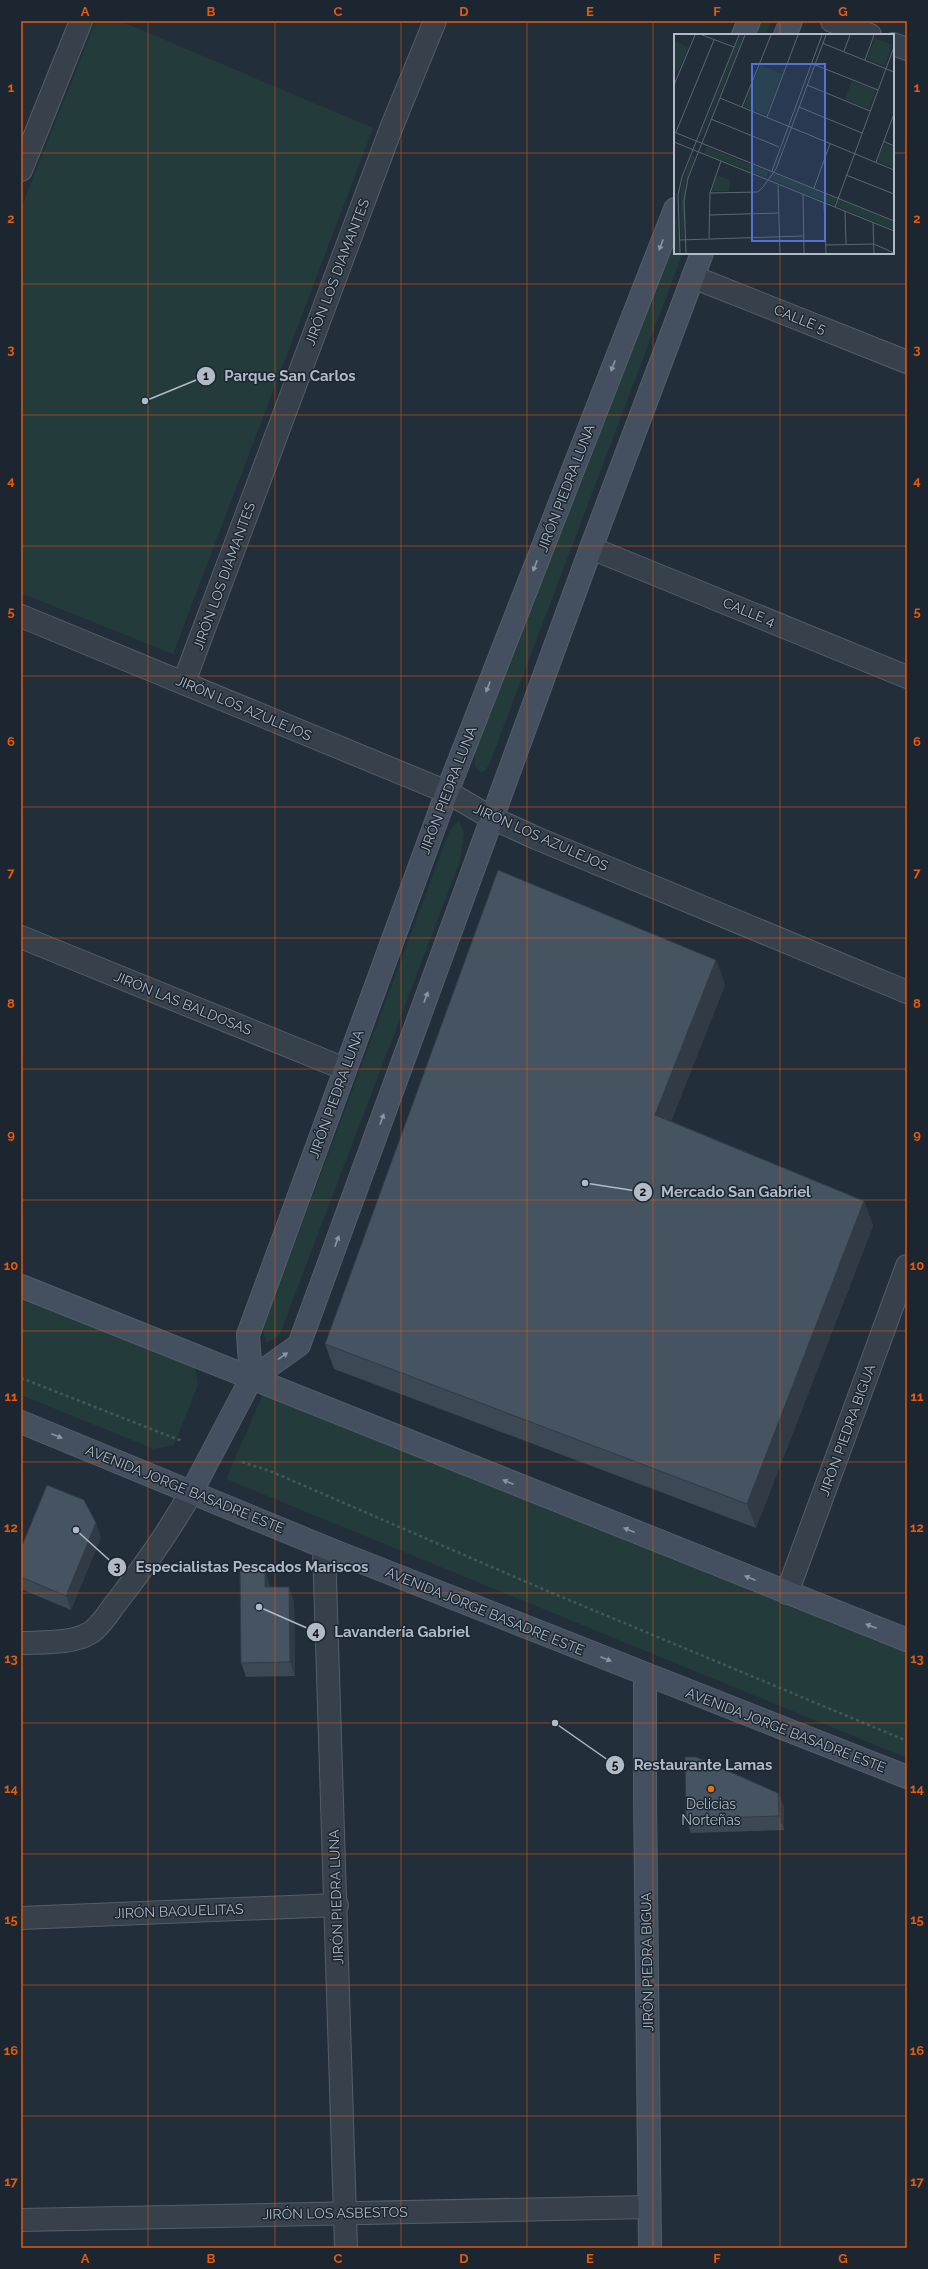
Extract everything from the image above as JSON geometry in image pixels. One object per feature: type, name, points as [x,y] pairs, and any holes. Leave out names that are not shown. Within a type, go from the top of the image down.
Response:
[{"type":"street","points":[[21,170],[81,21]]},
{"type":"street","name":"JIRÓN LOS DIAMANTES","points":[[184,682],[392,126],[435,21]]},
{"type":"street","points":[[743,34],[749,21]]},
{"type":"street","points":[[785,34],[791,21]]},
{"type":"street","points":[[832,21],[867,34]]},
{"type":"street","points":[[894,44],[907,49]]},
{"type":"street","name":"JIRÓN PIEDRA LUNA","points":[[251,1379],[248,1335],[447,792],[674,212]]},
{"type":"street","points":[[21,1643],[72,1640],[91,1633],[136,1577],[153,1551],[171,1528],[251,1379],[299,1345],[591,548],[702,254]]},
{"type":"street","name":"CALLE 5","points":[[693,277],[907,362]]},
{"type":"street","name":"CALLE 4","points":[[591,548],[907,677]]},
{"type":"street","name":"JIRÓN LOS AZULEJOS","points":[[21,616],[184,682],[447,792],[492,818],[550,844],[907,992]]},
{"type":"street","name":"JIRÓN LAS BALDOSAS","points":[[21,937],[345,1069]]},
{"type":"street","name":"JIRÓN PIEDRA BIGUA","points":[[787,1593],[907,1266]]},
{"type":"street","points":[[21,1286],[907,1640]]},
{"type":"street","name":"AVENIDA JORGE BASADRE ESTE","points":[[21,1422],[192,1491],[324,1547],[645,1675],[907,1777]]},
{"type":"street","name":"JIRÓN PIEDRA LUNA","points":[[324,1547],[337,1905],[346,2248]]},
{"type":"street","name":"JIRÓN PIEDRA BIGUA","points":[[645,1675],[650,2248]]},
{"type":"street","name":"JIRÓN BAQUELITAS","points":[[21,1918],[337,1905]]},
{"type":"street","name":"JIRÓN LOS ASBESTOS","points":[[21,2220],[345,2212],[649,2207]]},
{"type":"path","points":[[21,1378],[212,1453],[270,1471],[552,1593],[907,1741]]},
{"type":"green space","points":[[96,21],[120,21],[373,128],[173,654],[21,593],[21,208]]},
{"type":"green space","points":[[751,21],[771,21],[766,34],[745,34]]},
{"type":"green space","points":[[674,224],[674,254],[683,254],[489,765],[482,773],[475,767],[475,750]]},
{"type":"green space","points":[[459,821],[464,833],[460,861],[279,1336],[266,1343],[263,1328],[450,830]]},
{"type":"green space","points":[[21,1299],[195,1368],[198,1385],[174,1445],[154,1449],[21,1395]]},
{"type":"green space","points":[[263,1394],[907,1652],[907,1758],[226,1479]]},
{"type":"building","points":[[498,870],[716,960],[655,1115],[864,1201],[747,1504],[325,1344]]},
{"type":"building","points":[[47,1485],[84,1500],[96,1523],[66,1596],[21,1577],[21,1548]]},
{"type":"building","points":[[240,1571],[265,1571],[265,1587],[289,1587],[290,1662],[241,1663]]},
{"type":"building","points":[[685,1757],[696,1757],[778,1793],[779,1816],[686,1819]]},
{"type":"place","name":"Parque San Carlos","points":[[145,401]]},
{"type":"place","name":"Mercado San Gabriel","points":[[585,1183]]},
{"type":"place","name":"Especialistas Pescados Mariscos","points":[[76,1530]]},
{"type":"place","name":"Lavandería Gabriel","points":[[259,1607]]},
{"type":"place","name":"Restaurante Lamas","points":[[555,1723]]},
{"type":"place","name":"Delicias Norteñas","points":[[711,1789]]}]
